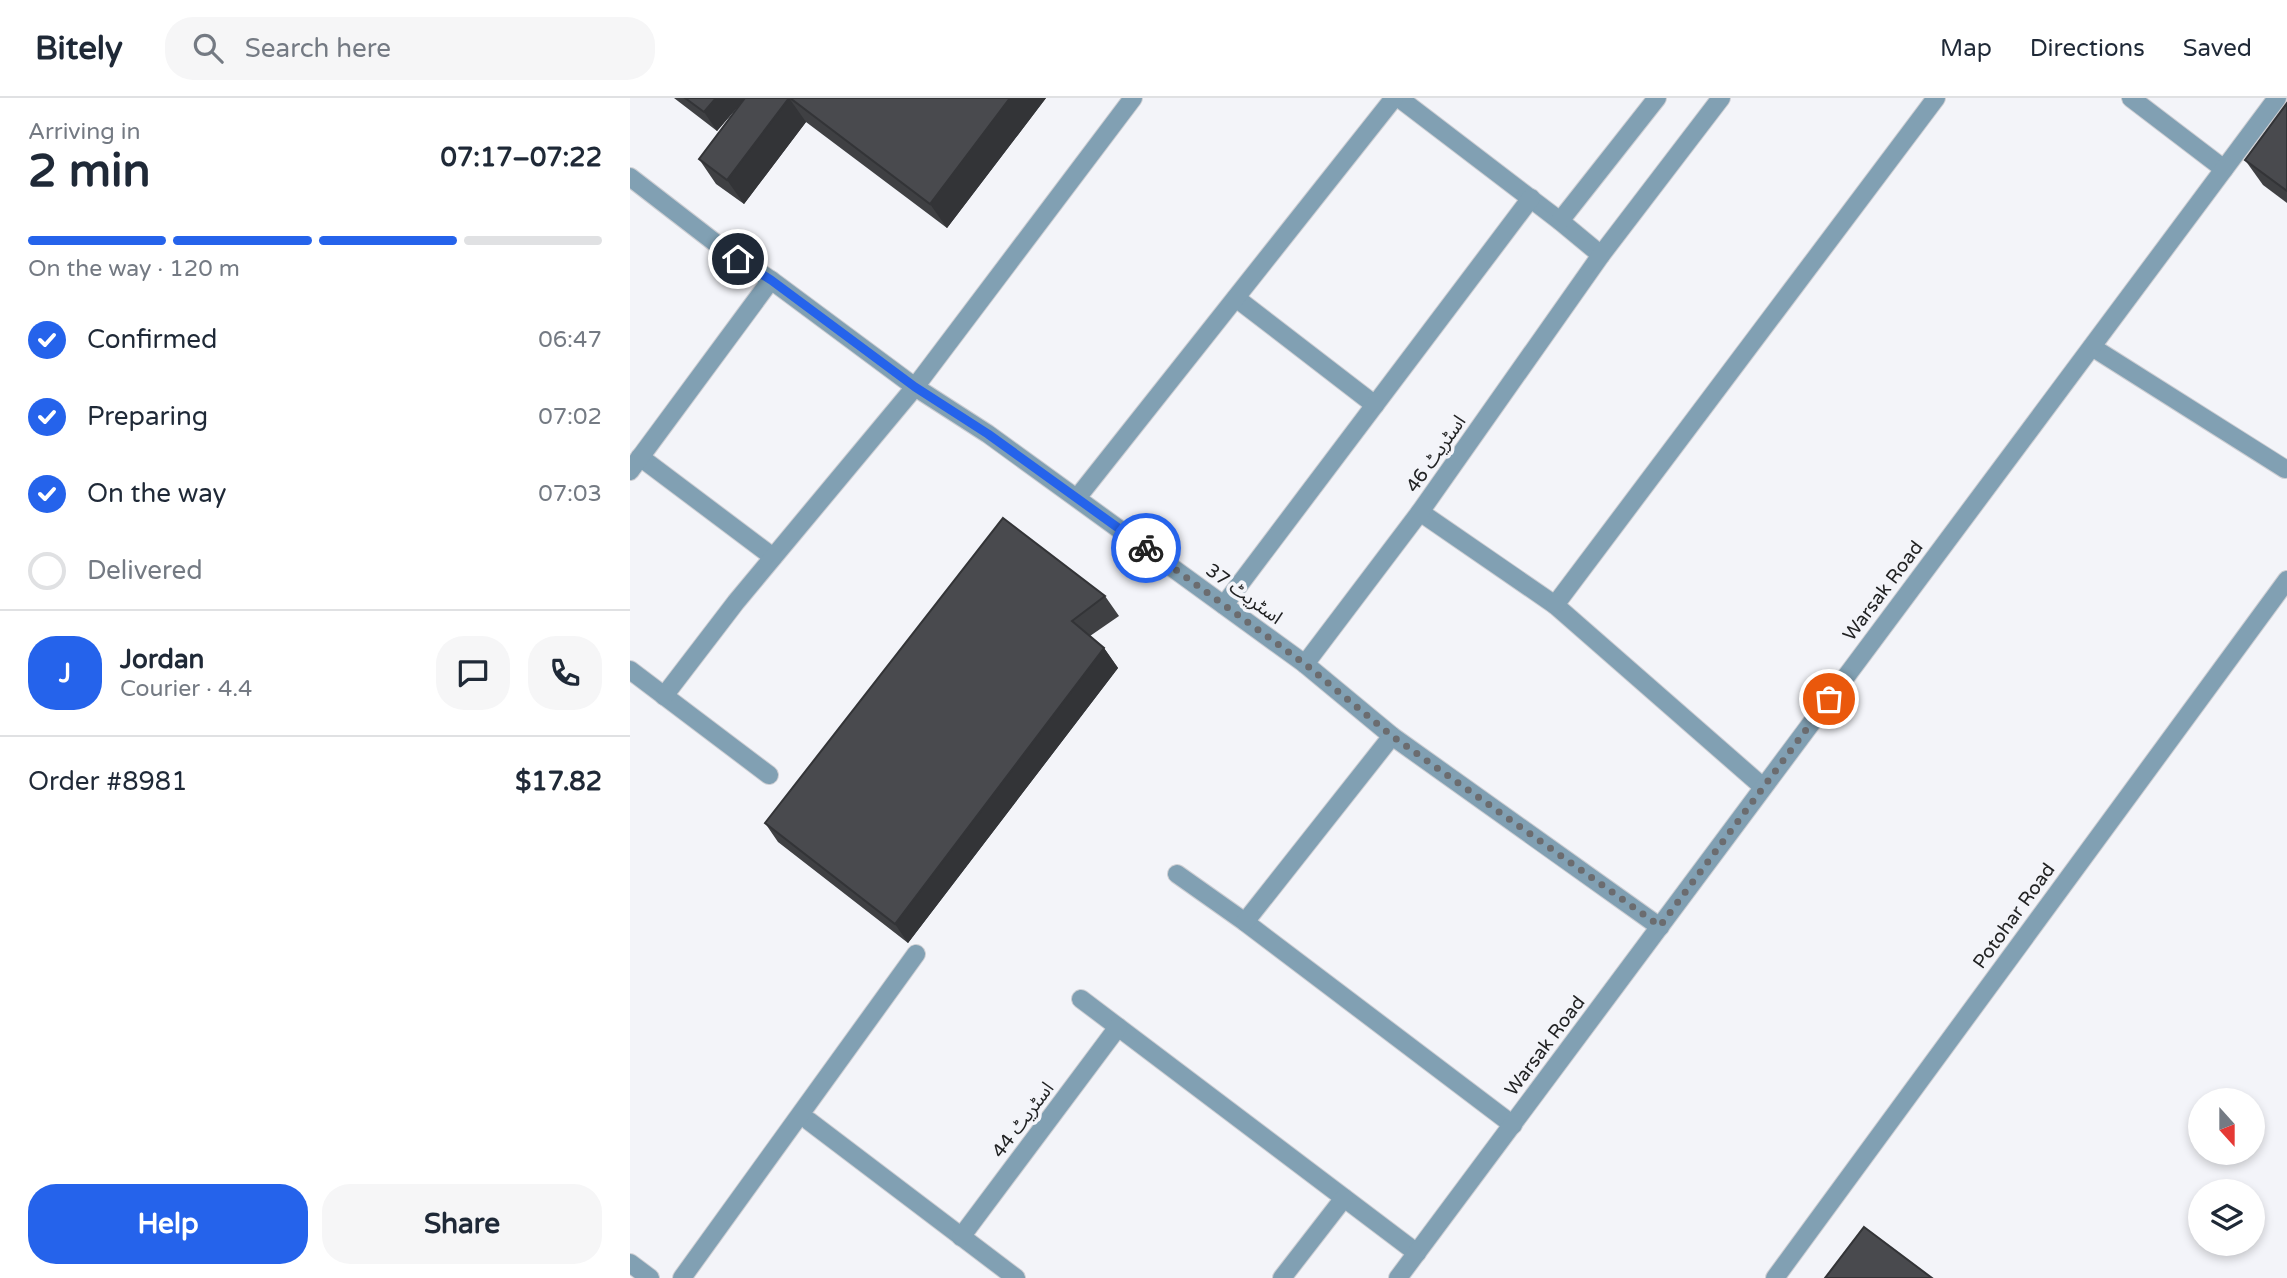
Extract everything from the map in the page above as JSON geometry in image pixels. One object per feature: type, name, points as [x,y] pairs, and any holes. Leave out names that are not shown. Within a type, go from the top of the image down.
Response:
[{"type":"street","points":[[664,695],[773,557],[915,387],[1133,98]]},
{"type":"street","points":[[1077,498],[1396,98],[1531,198],[1601,255]]},
{"type":"street","points":[[1560,221],[1657,98]]},
{"type":"street","name":"اسٹریٹ 46","points":[[1721,98],[1601,255],[1420,512],[1555,605],[1763,788]]},
{"type":"street","points":[[1555,605],[1936,98]]},
{"type":"street","points":[[2131,98],[2224,169]]},
{"type":"street","name":"Warsak Road","points":[[1398,1278],[2277,98]]},
{"type":"street","name":"اسٹریٹ 37","points":[[630,177],[722,248],[771,280],[915,387],[988,434],[1305,664],[1392,736],[1660,926]]},
{"type":"street","points":[[1224,605],[1531,198]]},
{"type":"street","points":[[771,280],[635,464],[773,557]]},
{"type":"street","points":[[1236,298],[1375,405]]},
{"type":"street","points":[[2092,347],[2285,469]]},
{"type":"street","points":[[1305,664],[1420,512]]},
{"type":"street","name":"Potohar Road","points":[[1775,1278],[2287,580]]},
{"type":"street","points":[[630,670],[769,775]]},
{"type":"street","points":[[1245,922],[1392,736]]},
{"type":"street","points":[[1177,874],[1245,922],[1513,1125]]},
{"type":"street","points":[[682,1278],[916,954]]},
{"type":"street","points":[[1081,999],[1417,1253]]},
{"type":"street","name":"اسٹریٹ 44","points":[[961,1237],[1118,1027]]},
{"type":"street","points":[[809,1121],[1016,1278]]},
{"type":"street","points":[[1282,1278],[1344,1198]]},
{"type":"street","points":[[630,1263],[650,1278]]},
{"type":"building","points":[[685,98],[716,98],[704,112]]},
{"type":"building","points":[[745,98],[789,98],[727,180],[699,159]]},
{"type":"building","points":[[790,98],[1010,98],[930,204]]},
{"type":"building","points":[[2287,103],[2287,191],[2245,160]]},
{"type":"building","points":[[1003,518],[1105,596],[1072,621],[1104,648],[895,924],[765,823]]},
{"type":"building","points":[[1864,1227],[1932,1278],[1825,1278]]},
{"type":"way so far","points":[[1146,548],[1305,664],[1392,736],[1660,926],[1829,699]]},
{"type":"route","points":[[738,259],[771,280],[915,387],[988,434],[1146,548]]}]
